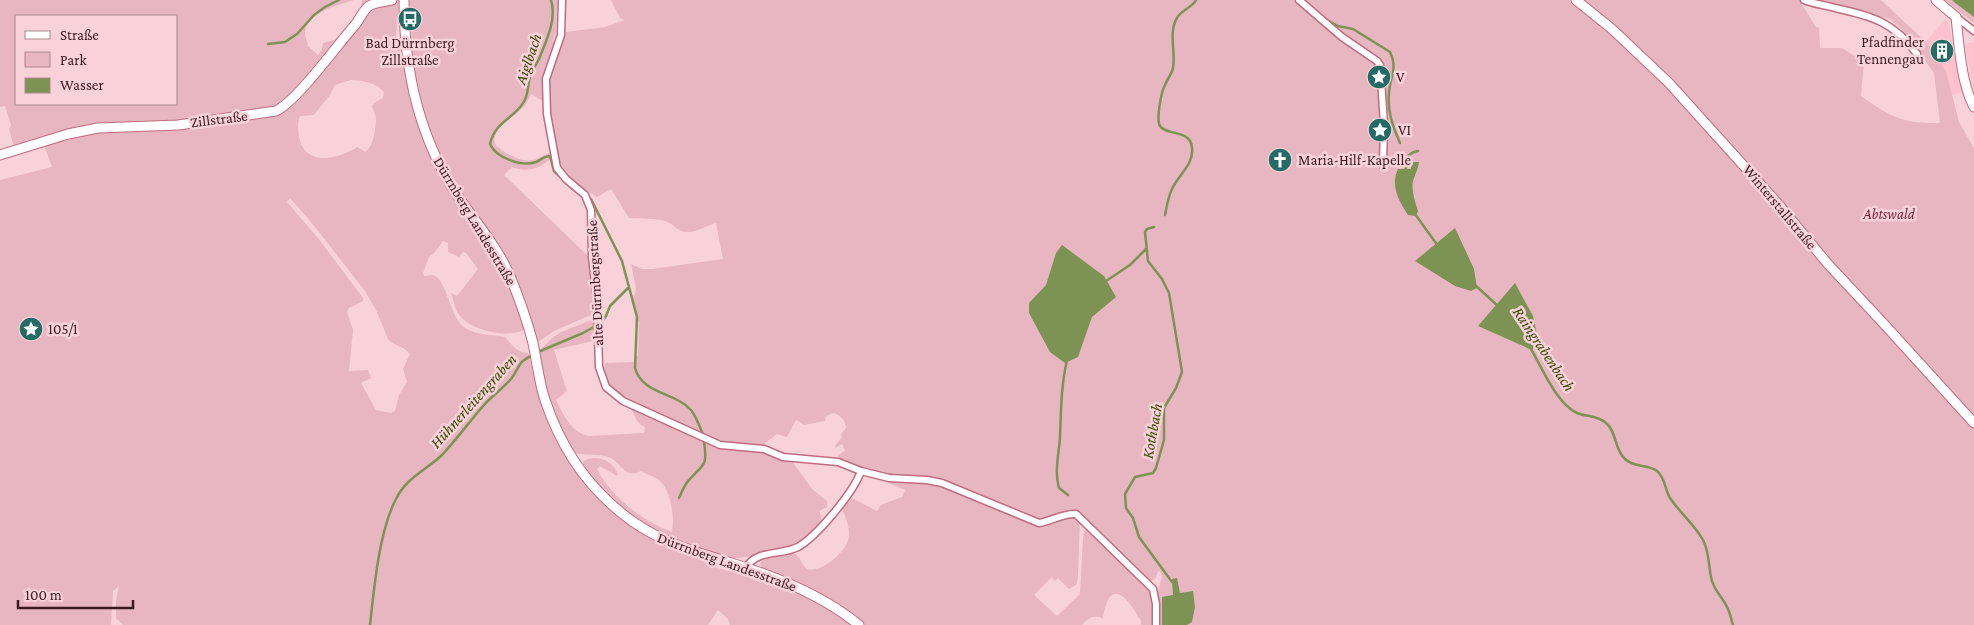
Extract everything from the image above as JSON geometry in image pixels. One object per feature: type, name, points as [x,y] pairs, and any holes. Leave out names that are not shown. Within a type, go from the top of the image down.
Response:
[{"type":"street","name":"Zillstraße","points":[[0,155],[68,134],[98,128],[178,124],[276,111],[285,105],[309,80],[368,3],[392,0]]},
{"type":"street","name":"Dürrnberg Landesstraße","points":[[404,0],[408,65],[416,104],[424,128],[443,172],[508,272],[522,305],[533,344],[544,399],[561,438],[581,471],[611,504],[632,521],[670,543],[773,576],[815,596],[858,625]]},
{"type":"street","name":"alte Dürrnbergstraße","points":[[562,0],[560,35],[546,79],[547,114],[557,168],[566,179],[581,191],[589,203],[599,367],[602,381],[610,392],[623,401],[715,443],[736,448],[764,449],[783,457],[825,460],[847,464],[861,471],[889,478],[927,480],[942,483],[1039,523],[1048,522],[1065,515],[1076,514],[1153,589],[1156,604],[1156,625]]},
{"type":"street","points":[[1299,0],[1337,33],[1380,65],[1384,124],[1383,166]]},
{"type":"street","name":"Winterstallstraße","points":[[1576,0],[1612,29],[1669,83],[1780,206],[1827,263],[1974,423]]},
{"type":"street","points":[[1804,0],[1842,9],[1887,24],[1904,38],[1917,54]]},
{"type":"street","points":[[1936,0],[1974,31]]},
{"type":"street","points":[[1956,17],[1964,76],[1974,106]]},
{"type":"street","points":[[747,567],[754,559],[797,548],[812,538],[854,487],[861,471]]},
{"type":"shaded area","points":[[1945,19],[1949,24],[1962,92],[1952,95],[1946,71],[1926,42]]},
{"type":"shaded area","points":[[1974,42],[1974,91],[1965,44]]},
{"type":"green space","points":[[0,0],[354,0],[325,10],[312,18],[308,24],[305,33],[308,46],[318,55],[323,43],[338,39],[361,11],[362,0],[399,0],[396,37],[403,58],[412,104],[428,148],[435,165],[454,197],[496,258],[517,301],[525,329],[511,333],[492,332],[475,327],[460,316],[456,310],[451,293],[457,296],[478,269],[466,253],[463,252],[459,257],[448,252],[448,243],[443,241],[429,257],[423,273],[424,276],[432,275],[441,282],[455,315],[464,327],[479,333],[505,337],[517,350],[528,353],[546,418],[559,446],[600,501],[621,519],[652,539],[699,558],[708,565],[728,571],[739,569],[789,587],[835,612],[852,625],[730,625],[728,619],[718,610],[708,625],[123,625],[116,618],[116,601],[119,586],[113,591],[111,625],[0,625],[0,180],[52,167],[44,145],[16,154],[9,129],[11,125],[5,106],[0,107]],"holes":[[[351,80],[373,84],[384,92],[383,98],[372,106],[376,118],[376,127],[371,146],[365,152],[357,147],[341,155],[323,158],[315,157],[302,146],[298,131],[300,116],[314,115],[330,95],[335,85]],[[290,198],[365,291],[376,310],[388,339],[410,354],[403,369],[407,382],[399,395],[395,411],[391,413],[376,410],[361,383],[371,378],[368,370],[349,371],[353,330],[347,312],[349,308],[363,301],[363,298],[318,238],[287,202]]]},
{"type":"green space","name":"Abtswald","points":[[409,0],[557,0],[556,32],[553,41],[560,46],[566,32],[605,27],[625,20],[620,18],[611,0],[1799,0],[1816,27],[1819,28],[1820,48],[1842,48],[1864,62],[1861,96],[1898,118],[1917,122],[1940,123],[1934,73],[1901,28],[1890,19],[1815,0],[1881,0],[1926,42],[1946,71],[1959,122],[1974,148],[1974,625],[1158,625],[1158,591],[1162,576],[1159,570],[1155,579],[1150,581],[1146,579],[1080,516],[1078,577],[1076,585],[1069,589],[1058,578],[1055,581],[1052,577],[1034,595],[1057,616],[1080,594],[1083,538],[1084,532],[1088,529],[1148,588],[1154,598],[1154,625],[1141,625],[1141,621],[1132,606],[1123,597],[1113,594],[1106,605],[1103,618],[1091,617],[1082,625],[865,625],[828,599],[799,583],[763,569],[760,564],[763,560],[793,553],[807,569],[819,568],[831,561],[842,551],[848,540],[848,528],[842,509],[852,498],[877,511],[881,505],[902,497],[905,490],[873,476],[940,485],[1039,527],[1046,519],[1029,517],[958,487],[873,472],[839,459],[838,455],[845,451],[842,444],[835,448],[846,428],[839,415],[834,413],[826,416],[825,421],[804,425],[796,420],[787,437],[777,434],[764,444],[763,451],[792,461],[812,489],[827,501],[827,507],[819,511],[821,515],[820,525],[805,540],[795,545],[779,551],[751,556],[726,557],[669,538],[637,519],[623,508],[609,496],[584,468],[583,461],[599,458],[609,462],[616,470],[617,476],[600,466],[597,469],[620,499],[650,522],[672,532],[670,499],[659,480],[641,471],[636,473],[628,472],[606,456],[574,453],[555,416],[544,377],[540,350],[561,332],[594,319],[597,340],[554,350],[567,391],[556,400],[569,422],[577,431],[583,434],[589,436],[644,433],[645,427],[639,423],[629,406],[606,381],[603,368],[606,363],[634,362],[635,355],[638,356],[639,323],[631,296],[635,294],[636,289],[631,264],[642,269],[652,269],[723,259],[716,223],[686,232],[680,231],[665,221],[629,218],[611,189],[597,197],[574,182],[559,165],[549,100],[541,100],[531,94],[524,107],[504,123],[495,134],[496,146],[521,160],[529,161],[551,153],[552,156],[544,164],[534,169],[523,170],[512,167],[504,175],[589,257],[594,289],[593,314],[554,331],[538,342],[523,295],[511,267],[452,177],[427,125],[419,102],[412,67],[412,23]]},
{"type":"green space","points":[[1945,0],[1952,0],[1974,17],[1974,23]]},
{"type":"water","points":[[1952,0],[1974,0],[1974,17],[1954,2]]},
{"type":"water","points":[[1411,162],[1419,162],[1413,182],[1413,194],[1418,211],[1416,216],[1408,215],[1395,187],[1398,169],[1411,169]]},
{"type":"water","points":[[1455,228],[1474,269],[1477,288],[1471,291],[1455,286],[1415,261]]},
{"type":"water","points":[[1062,245],[1104,276],[1116,297],[1092,317],[1078,357],[1065,363],[1050,352],[1029,313],[1029,303],[1046,285],[1056,253]]},
{"type":"water","points":[[1515,283],[1533,316],[1538,339],[1532,350],[1478,326]]},
{"type":"water","points":[[1177,578],[1180,593],[1193,591],[1195,607],[1192,622],[1187,625],[1162,625],[1162,597],[1173,595],[1172,579]]},
{"type":"waterway","points":[[268,44],[285,42],[297,34],[314,15],[339,0]]},
{"type":"waterway","name":"Aiglbach","points":[[551,0],[552,23],[539,59],[530,77],[525,99],[517,111],[495,131],[490,144],[498,153],[517,162],[536,162],[550,156],[554,171],[573,189]]},
{"type":"waterway","name":"Kothbach","points":[[1165,215],[1171,192],[1191,160],[1192,148],[1191,142],[1183,135],[1167,131],[1160,126],[1160,106],[1163,89],[1173,68],[1174,24],[1179,15],[1196,0]]},
{"type":"waterway","name":"Raingrabenbach","points":[[1325,19],[1338,26],[1353,29],[1390,52],[1393,68],[1389,106],[1393,125],[1400,143]]},
{"type":"waterway","name":"Raingrabenbach","points":[[1406,172],[1407,158],[1418,151]]},
{"type":"waterway","name":"Aiglbach","points":[[591,199],[622,261],[637,317],[635,368],[639,377],[644,383],[684,404],[691,410],[703,435]]},
{"type":"waterway","name":"Raingrabenbach","points":[[1415,214],[1438,246]]},
{"type":"waterway","name":"Kothbach","points":[[1154,227],[1147,229],[1145,232],[1148,261],[1162,279],[1169,293],[1182,372],[1176,388],[1164,408],[1164,440],[1156,468],[1153,473],[1135,477],[1125,494],[1126,508],[1133,518],[1139,537],[1172,582]]},
{"type":"waterway","name":"Kothbach","points":[[1106,281],[1130,265],[1146,249]]},
{"type":"waterway","name":"Raingrabenbach","points":[[1476,286],[1498,306]]},
{"type":"waterway","name":"Hühnerleitengraben","points":[[538,352],[583,333],[601,323],[610,306],[628,288]]},
{"type":"waterway","name":"Raingrabenbach","points":[[1531,349],[1563,402],[1577,413],[1603,420],[1610,427],[1621,455],[1625,459],[1637,465],[1649,467],[1660,474],[1670,498],[1703,540],[1707,550],[1712,581],[1728,609],[1733,625]]},
{"type":"waterway","name":"Hühnerleitengraben","points":[[370,625],[381,543],[390,512],[400,492],[405,485],[442,455],[484,405],[511,379],[521,363],[533,355]]},
{"type":"waterway","name":"Kothbach","points":[[1067,360],[1062,389],[1057,469],[1059,488],[1068,495]]},
{"type":"waterway","name":"Aiglbach","points":[[679,498],[684,486],[705,461],[704,442]]},
{"type":"place","name":"Bad Dürrnberg Zillstraße","points":[[410,19]]},
{"type":"place","name":"Pfadfinder Tennengau","points":[[1942,51]]},
{"type":"place","name":"V","points":[[1379,77]]},
{"type":"place","name":"VI","points":[[1380,130]]},
{"type":"place","name":"Maria-Hilf-Kapelle","points":[[1280,160]]},
{"type":"place","name":"105/1","points":[[31,329]]}]
